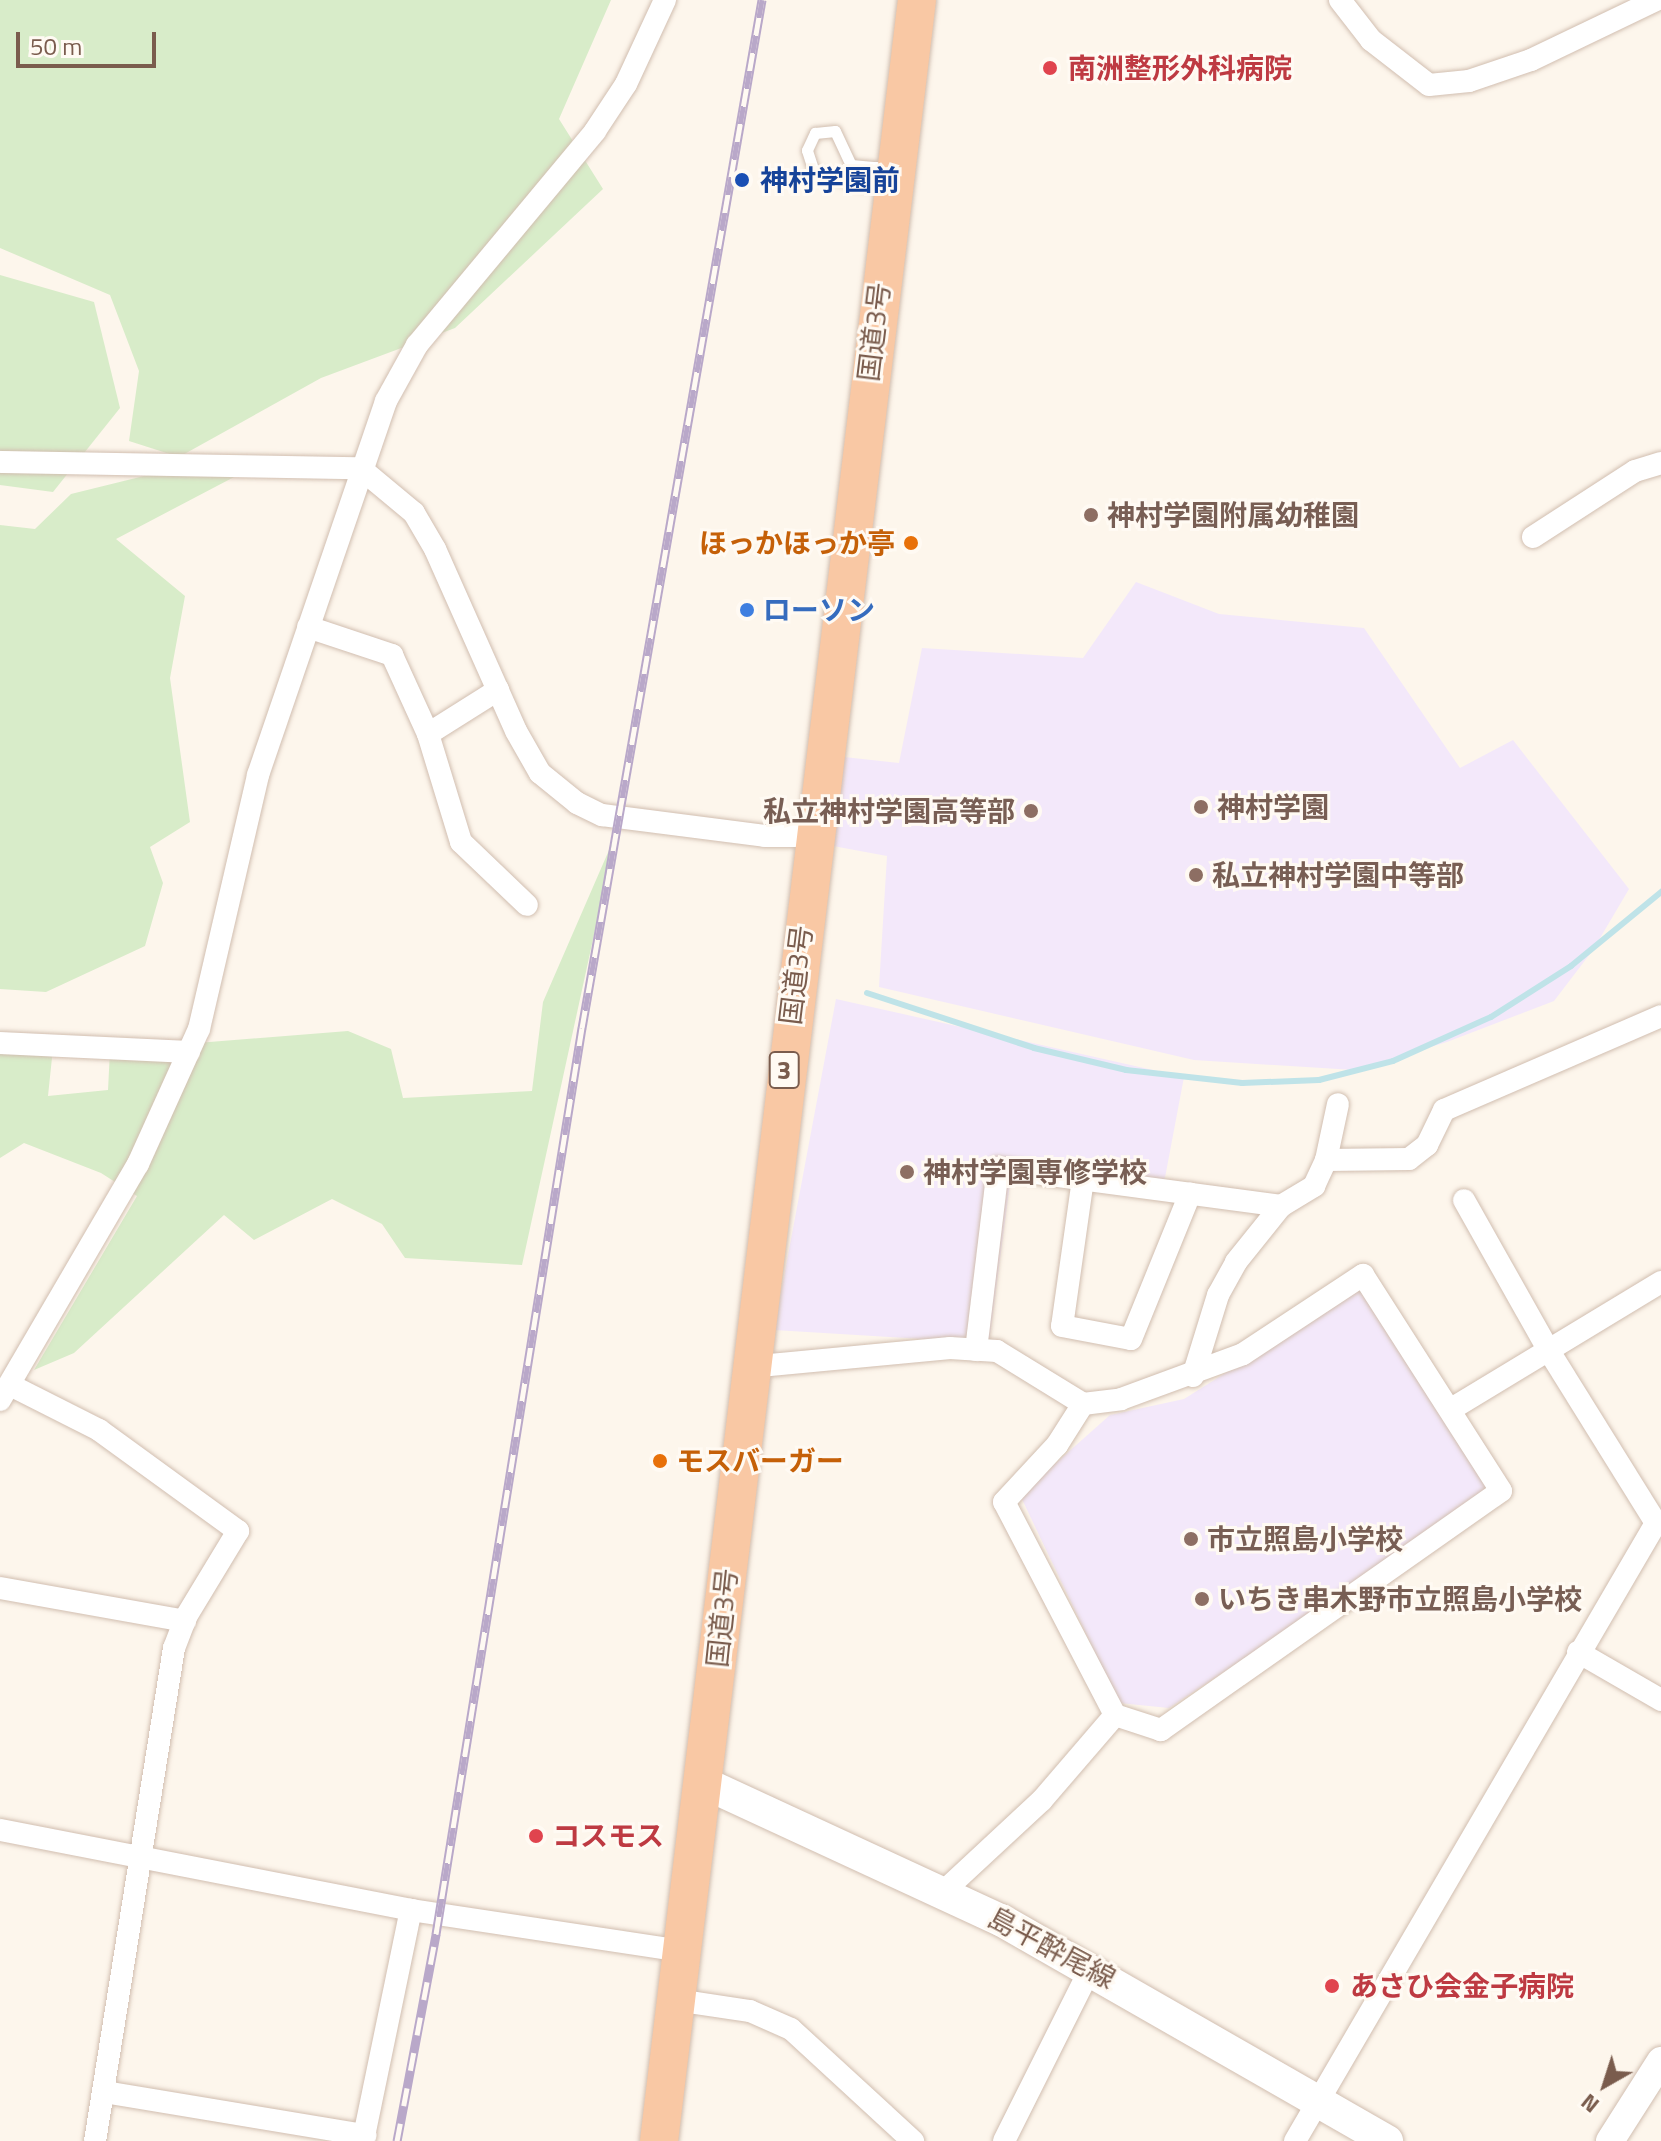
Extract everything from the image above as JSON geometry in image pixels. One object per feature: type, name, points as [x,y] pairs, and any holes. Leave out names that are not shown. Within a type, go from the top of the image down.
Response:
[{"type":"highway","name":"国道3号","points":[[659,2141],[704,1783],[749,1367],[812,836],[917,0]]},
{"type":"main road","name":"島平酔尾線","points":[[704,1783],[943,1892],[1091,1967],[1387,2141]]},
{"type":"street","points":[[95,2141],[174,1648],[185,1621],[238,1531],[99,1430],[5,1392],[138,1164],[189,1052],[219,954],[258,775],[360,468],[386,401],[417,345],[595,131],[626,84],[665,0]]},
{"type":"street","points":[[1340,0],[1371,40],[1429,85],[1469,81],[1531,60],[1656,0]]},
{"type":"street","points":[[0,462],[360,468],[414,513],[540,773],[577,803],[602,815],[765,836],[812,836]]},
{"type":"street","points":[[1533,537],[1635,471],[1661,463]]},
{"type":"street","points":[[308,627],[392,655],[428,734],[461,842],[527,905]]},
{"type":"street","points":[[428,734],[498,690]]},
{"type":"street","points":[[1326,1160],[1409,1159],[1427,1145],[1444,1110],[1661,1016]]},
{"type":"street","points":[[0,1043],[189,1052]]},
{"type":"street","points":[[1193,1376],[1218,1295],[1256,1231],[1281,1206],[1314,1186],[1326,1160],[1338,1104]]},
{"type":"street","points":[[976,1350],[998,1168],[1281,1206]]},
{"type":"street","points":[[1083,1179],[1062,1326],[1131,1339],[1190,1194]]},
{"type":"street","points":[[1295,2141],[1578,1652],[1658,1524],[1549,1351],[1464,1200]]},
{"type":"street","points":[[749,1367],[997,1351],[1083,1404],[1121,1399],[1193,1376],[1243,1354],[1363,1275],[1453,1408],[1501,1491],[1161,1730],[1115,1715],[1004,1502],[1057,1445],[1083,1404]]},
{"type":"street","points":[[1453,1408],[1661,1282]]},
{"type":"street","points":[[0,1588],[185,1621]]},
{"type":"street","points":[[1578,1652],[1661,1700]]},
{"type":"street","points":[[943,1892],[1042,1800],[1115,1715]]},
{"type":"street","points":[[0,1830],[143,1854],[411,1910],[682,1951]]},
{"type":"street","points":[[104,2092],[364,2138],[411,1910]]},
{"type":"street","points":[[1004,2141],[1091,1967]]},
{"type":"street","points":[[676,2000],[750,2011],[791,2029],[840,2068],[863,2098],[913,2141]]},
{"type":"street","points":[[1610,2141],[1661,2061]]},
{"type":"lane","points":[[835,131],[851,165],[876,167],[893,186],[862,185],[814,172],[807,150],[815,133],[835,131]]},
{"type":"shaded area","name":"神村学園","points":[[1136,582],[1219,614],[1364,628],[1460,768],[1513,740],[1629,889],[1593,950],[1554,1001],[1447,1042],[1354,1070],[1194,1060],[879,987],[887,856],[833,846],[844,757],[899,763],[922,648],[1083,658]]},
{"type":"shaded area","name":"神村学園専修学校","points":[[836,999],[1184,1077],[1164,1183],[1013,1161],[989,1343],[774,1330]]},
{"type":"shaded area","name":"いちき串木野市立照島小学校","points":[[1361,1288],[1493,1494],[1169,1708],[1119,1703],[1020,1495],[1110,1415],[1184,1399]]},
{"type":"green space","points":[[0,0],[611,0],[559,119],[603,189],[455,328],[321,378],[179,457],[129,441],[139,371],[110,295],[0,248]]},
{"type":"green space","points":[[0,275],[94,302],[120,408],[53,492],[0,485]]},
{"type":"green space","points":[[148,475],[236,476],[116,539],[185,596],[170,678],[190,822],[150,847],[163,883],[145,946],[46,992],[0,989],[0,525],[35,529],[71,494]]},
{"type":"green space","points":[[616,834],[522,1265],[405,1258],[382,1224],[332,1199],[254,1240],[224,1215],[74,1353],[34,1370],[137,1196],[101,1173],[24,1143],[0,1158],[0,1048],[53,1048],[48,1096],[108,1090],[110,1050],[348,1031],[391,1049],[403,1098],[532,1091],[543,1002]]},
{"type":"waterway","points":[[867,993],[1034,1048],[1126,1070],[1242,1083],[1319,1080],[1393,1061],[1491,1017],[1571,966],[1661,892]]},
{"type":"railway","points":[[397,2141],[436,1934],[582,1028],[762,0]]},
{"type":"place","name":"南洲整形外科病院","points":[[1050,68]]},
{"type":"place","name":"神村学園前","points":[[742,180]]},
{"type":"place","name":"神村学園附属幼稚園","points":[[1091,515]]},
{"type":"place","name":"ほっかほっか亭","points":[[911,543]]},
{"type":"place","name":"ローソン","points":[[747,610]]},
{"type":"place","name":"神村学園","points":[[1201,807]]},
{"type":"place","name":"私立神村学園高等部","points":[[1031,811]]},
{"type":"place","name":"私立神村学園中等部","points":[[1196,875]]},
{"type":"place","name":"神村学園専修学校","points":[[907,1172]]},
{"type":"place","name":"モスバーガー","points":[[660,1461]]},
{"type":"place","name":"市立照島小学校","points":[[1191,1539]]},
{"type":"place","name":"いちき串木野市立照島小学校","points":[[1202,1599]]},
{"type":"place","name":"コスモス","points":[[536,1836]]},
{"type":"place","name":"あさひ会金子病院","points":[[1332,1986]]}]
